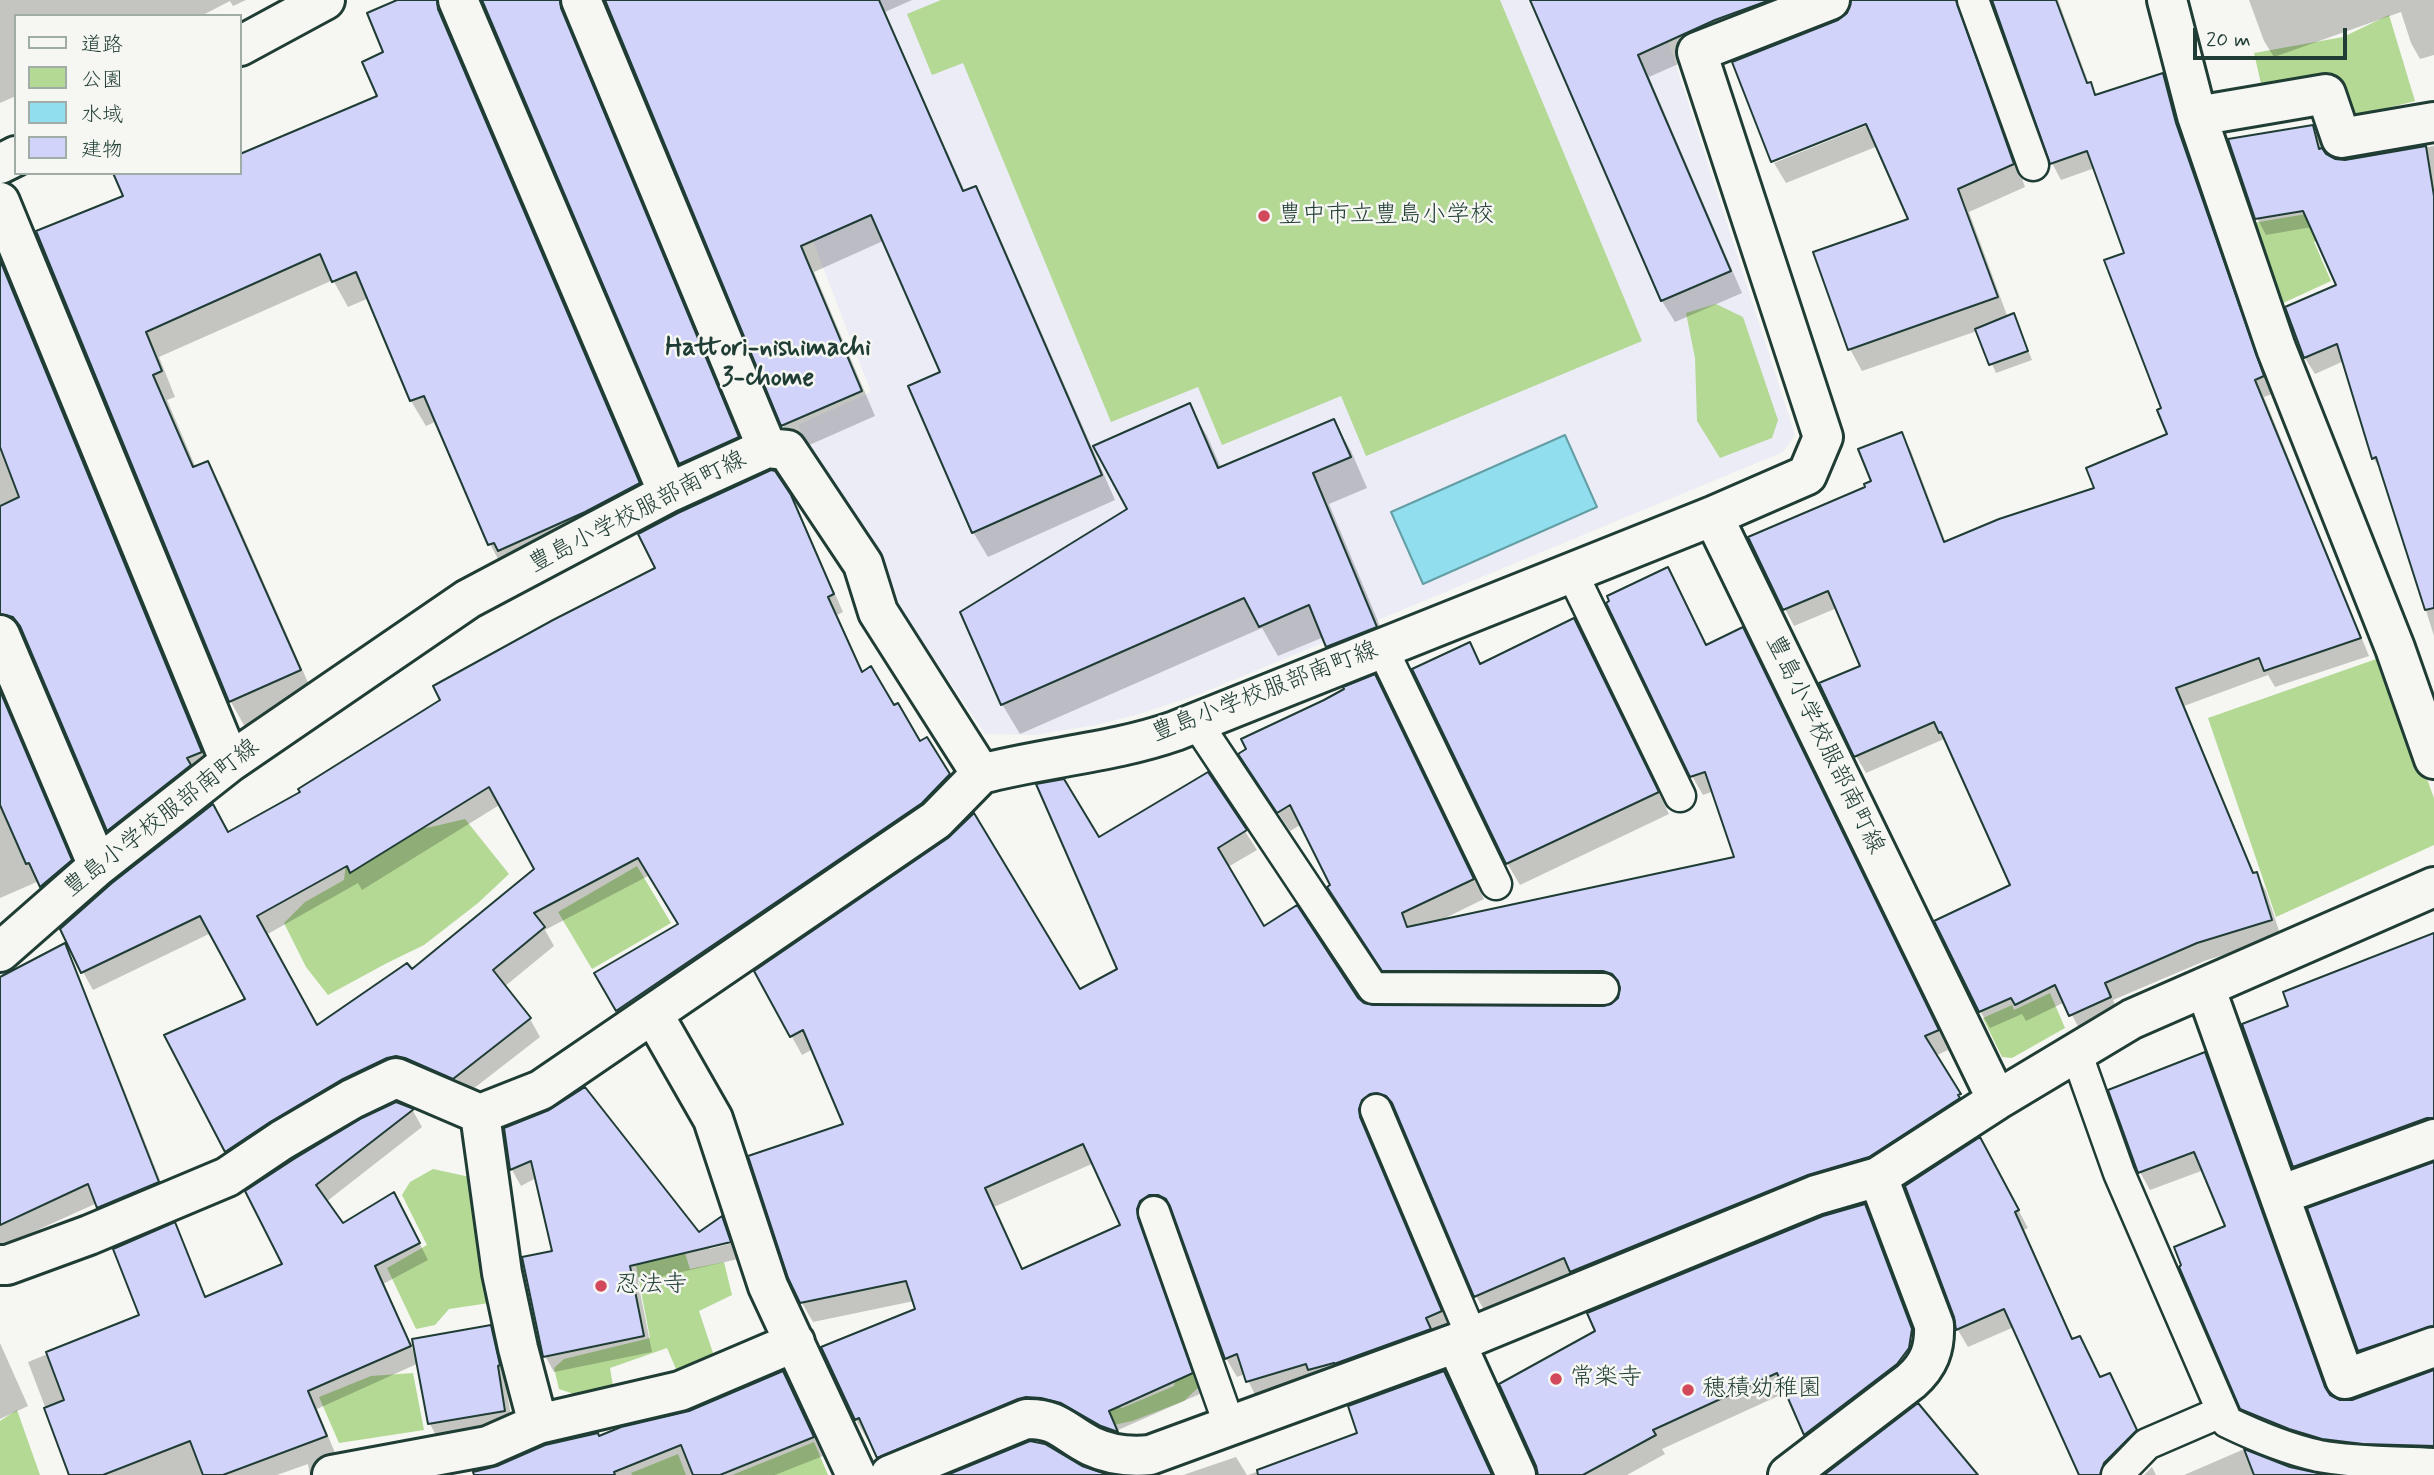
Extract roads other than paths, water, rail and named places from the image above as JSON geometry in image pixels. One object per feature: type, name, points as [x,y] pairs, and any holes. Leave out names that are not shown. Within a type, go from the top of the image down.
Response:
[{"type":"street","points":[[242,45],[325,0]]},
{"type":"street","points":[[458,0],[668,493]]},
{"type":"street","points":[[581,0],[767,448]]},
{"type":"street","points":[[2167,0],[2197,116],[2276,348],[2395,648],[2434,759]]},
{"type":"street","points":[[1713,516],[1807,475],[1823,437],[1697,52],[1816,2]]},
{"type":"street","points":[[2197,116],[2326,94],[2341,138],[2434,122]]},
{"type":"street","points":[[0,202],[230,762]]},
{"type":"street","name":"豊島小学校服部南町線","points":[[0,952],[98,866],[230,762],[468,600],[668,493],[767,448],[787,450],[863,564],[878,612],[981,774],[1016,765],[1111,750],[1155,738],[1713,516],[1997,1100]]},
{"type":"street","points":[[0,635],[98,866]]},
{"type":"street","points":[[0,1265],[7,1265],[89,1235],[227,1177],[282,1140],[352,1099],[396,1079],[480,1114],[541,1090],[936,820],[981,774]]},
{"type":"street","points":[[890,1475],[1026,1419],[1056,1423],[1102,1451],[1134,1456],[1150,1455],[1464,1340],[1816,1195],[1878,1177],[1997,1100],[2132,1019],[2434,887]]},
{"type":"street","points":[[2205,987],[2345,1379],[2434,1347]]},
{"type":"street","points":[[653,1014],[713,1119],[768,1286],[856,1475]]},
{"type":"street","points":[[480,1114],[502,1273],[538,1424]]},
{"type":"street","points":[[2280,1195],[2434,1139]]},
{"type":"street","points":[[1788,1475],[1911,1381],[1931,1357],[1935,1341],[1934,1325],[1878,1177]]},
{"type":"street","points":[[1464,1340],[1516,1475]]},
{"type":"street","points":[[332,1475],[492,1461],[538,1424],[680,1391],[794,1342]]},
{"type":"lane","points":[[1973,0],[2033,165]]},
{"type":"lane","points":[[1572,573],[1680,796]]},
{"type":"lane","points":[[1382,648],[1496,884]]},
{"type":"lane","points":[[1196,722],[1373,988],[1603,989]]},
{"type":"lane","points":[[2076,1052],[2119,1173],[2227,1422],[2256,1436],[2308,1453],[2351,1460],[2434,1464]]},
{"type":"lane","points":[[1376,1110],[1464,1340]]},
{"type":"lane","points":[[1154,1212],[1229,1424]]},
{"type":"lane","points":[[2117,1475],[2147,1444],[2221,1412]]},
{"type":"water","points":[[1565,435],[1597,507],[1423,584],[1391,512]]},
{"type":"place","name":"豊中市立豊島小学校","points":[[1264,216]]},
{"type":"place","name":"忍法寺","points":[[601,1286]]},
{"type":"place","name":"常楽寺","points":[[1556,1379]]},
{"type":"place","name":"穂積幼稚園","points":[[1688,1390]]},
{"type":"district","name":"Hattori-nishimachi 3-chome","points":[[768,365]]}]
